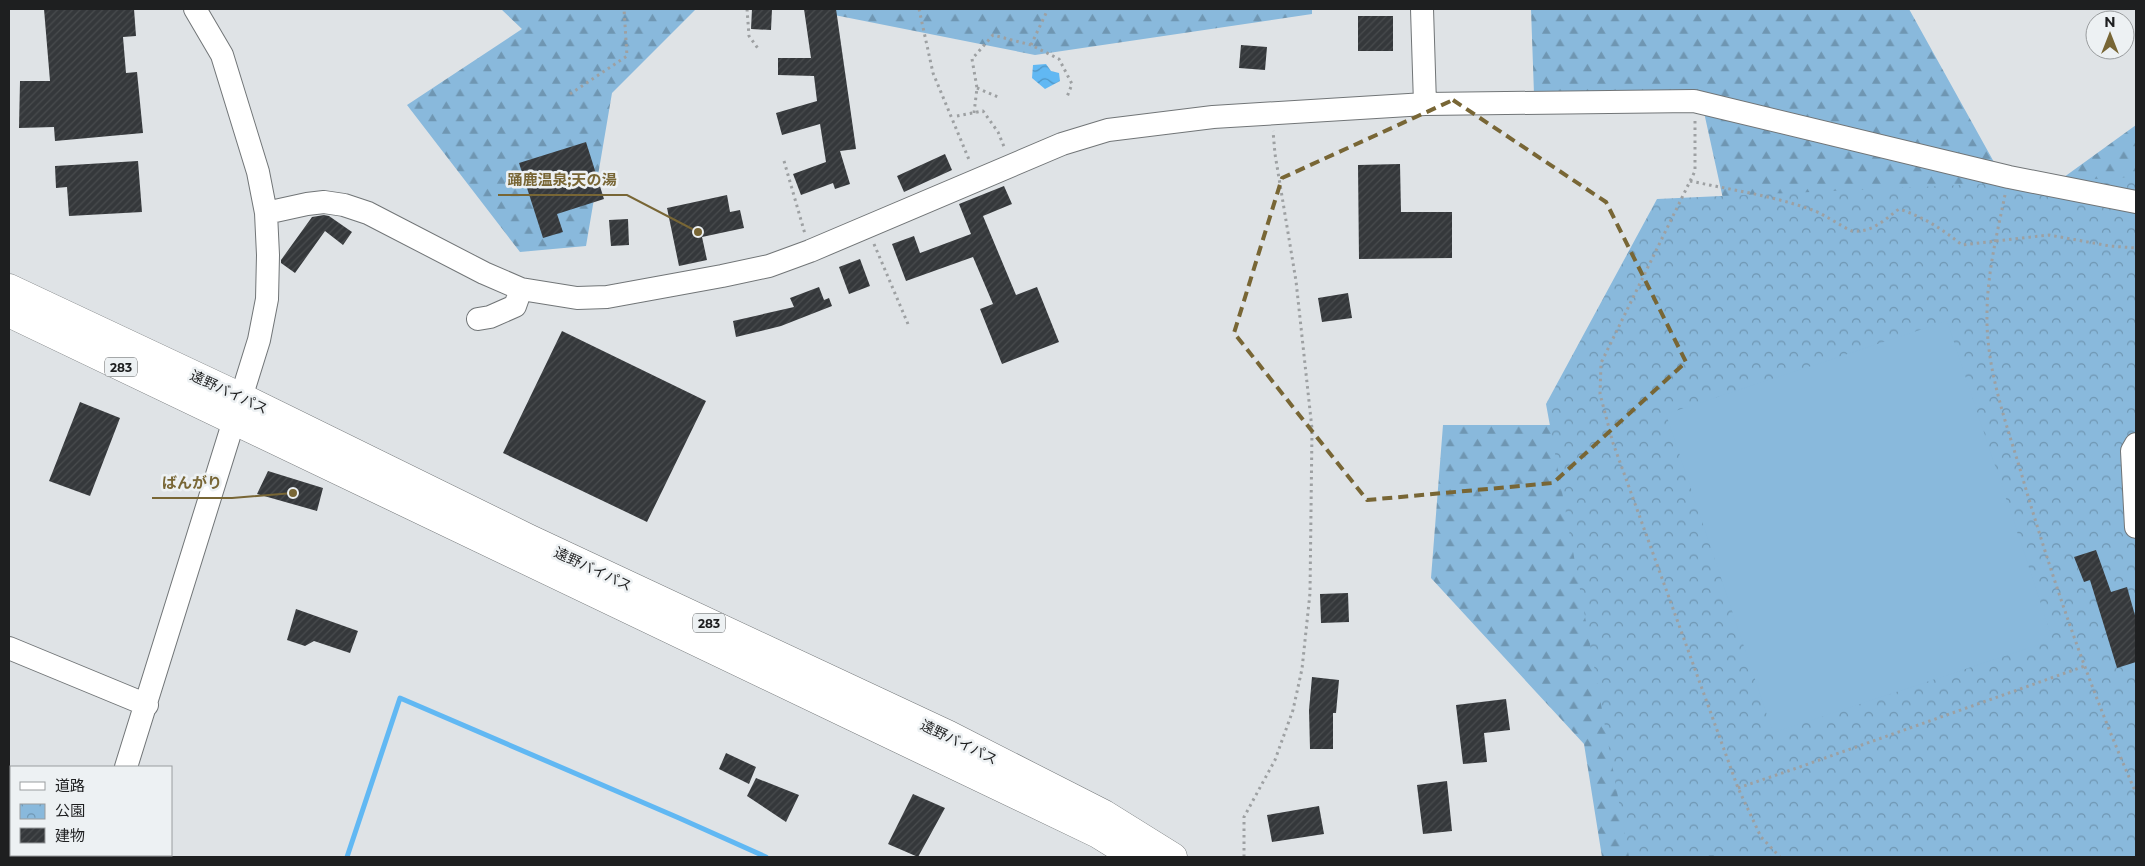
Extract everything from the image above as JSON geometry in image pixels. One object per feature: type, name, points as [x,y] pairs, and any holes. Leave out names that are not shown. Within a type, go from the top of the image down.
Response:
[{"type":"highway","name":"遠野バイパス","points":[[9,288],[238,409]]},
{"type":"highway","name":"遠野バイパス","points":[[9,312],[238,409],[528,538],[1098,834],[1135,857]]},
{"type":"highway","name":"遠野バイパス","points":[[825,691],[949,736],[1104,814],[1173,857]]},
{"type":"street","points":[[126,766],[147,705],[259,340],[267,299],[268,255],[266,213],[258,172],[222,54],[195,9]]},
{"type":"street","points":[[1422,9],[1425,104]]},
{"type":"street","points":[[266,213],[324,202],[344,205],[368,213],[484,273],[521,289],[577,298],[607,297],[769,266],[810,251],[1062,144],[1108,130],[1150,123],[1271,113],[1425,104],[1694,101],[2009,177],[2136,202]]},
{"type":"street","points":[[478,319],[490,317],[515,306],[521,289]]},
{"type":"street","points":[[2136,444],[2132,451],[2136,527]]},
{"type":"street","points":[[9,648],[147,705]]},
{"type":"path","points":[[570,94],[628,56],[624,9]]},
{"type":"path","points":[[747,9],[748,36],[759,50]]},
{"type":"path","points":[[919,9],[933,74],[978,179]]},
{"type":"path","points":[[1031,46],[1048,9]]},
{"type":"path","points":[[974,112],[977,88],[972,59],[993,35],[1031,46],[1059,59],[1072,84],[1067,97]]},
{"type":"path","points":[[977,88],[998,97]]},
{"type":"path","points":[[1694,101],[1696,171],[1601,363],[1600,394],[1613,443],[1738,788],[1761,837],[1780,857]]},
{"type":"path","points":[[958,116],[983,111],[998,132],[1012,165]]},
{"type":"path","points":[[1244,857],[1244,817],[1275,760],[1293,710],[1302,669],[1310,593],[1312,429],[1296,281],[1275,154],[1271,113]]},
{"type":"path","points":[[784,162],[810,251]]},
{"type":"path","points":[[2009,177],[1990,273],[1986,315],[1990,357],[2004,414],[2031,506],[2085,666],[2115,745],[2136,793]]},
{"type":"path","points":[[1690,181],[1755,195],[1813,211],[1834,220],[1850,231],[1872,229],[1899,209],[1920,216],[1962,245],[2049,235],[2110,246],[2136,248]]},
{"type":"path","points":[[867,227],[908,324]]},
{"type":"path","points":[[1738,788],[2085,666]]},
{"type":"highlighted area","points":[[1453,100],[1606,202],[1686,362],[1553,483],[1367,500],[1234,333],[1282,178]]},
{"type":"green space","points":[[501,9],[696,9],[612,93],[586,246],[520,252],[407,105],[522,29]]},
{"type":"green space","points":[[804,9],[1312,9],[1312,14],[1035,55]]},
{"type":"green space","points":[[1531,9],[1909,9],[2020,209],[2136,125],[2136,857],[1602,857],[1584,744],[1431,578],[1443,425],[1686,425],[1725,208],[1700,94],[1534,94]]},
{"type":"green space","points":[[2136,177],[2136,857],[1737,857],[1735,855],[1629,857],[1546,404],[1657,199]]},
{"type":"green space","points":[[1947,321],[2053,640],[1773,733],[1666,414]]},
{"type":"water","points":[[1046,64],[1051,71],[1059,73],[1060,81],[1045,89],[1032,78],[1033,65]]},
{"type":"building","points":[[44,9],[134,9],[136,36],[123,37],[126,73],[137,72],[143,133],[55,141],[54,127],[19,128],[20,81],[50,81]]},
{"type":"building","points":[[752,9],[772,9],[771,30],[751,29]]},
{"type":"building","points":[[804,9],[836,9],[856,149],[840,151],[850,184],[835,189],[833,183],[801,195],[793,174],[826,162],[820,124],[782,135],[776,113],[817,101],[814,76],[778,75],[778,58],[811,58]]},
{"type":"building","points":[[1358,16],[1393,16],[1393,51],[1358,51]]},
{"type":"building","points":[[1241,45],[1267,47],[1265,70],[1239,68]]},
{"type":"building","points":[[586,142],[604,199],[557,214],[563,232],[543,238],[519,163]]},
{"type":"building","points":[[945,154],[952,170],[904,192],[897,176]]},
{"type":"building","points":[[138,161],[142,212],[69,216],[67,187],[56,188],[55,166]]},
{"type":"building","points":[[1400,164],[1401,212],[1452,212],[1452,258],[1359,259],[1358,165]]},
{"type":"building","points":[[1004,186],[1012,204],[983,216],[1016,295],[1037,287],[1059,342],[1002,364],[980,309],[993,304],[973,257],[906,281],[892,244],[914,236],[920,253],[971,234],[959,204]]},
{"type":"building","points":[[727,195],[730,212],[740,210],[744,228],[702,237],[707,260],[679,266],[667,208]]},
{"type":"building","points":[[329,216],[352,232],[343,245],[325,231],[295,273],[281,263],[281,260],[312,217]]},
{"type":"building","points":[[628,219],[629,245],[611,246],[609,220]]},
{"type":"building","points":[[860,259],[870,286],[849,294],[839,267]]},
{"type":"building","points":[[819,287],[824,300],[829,298],[832,306],[781,326],[736,337],[733,321],[794,307],[790,298]]},
{"type":"building","points":[[1348,293],[1352,318],[1322,322],[1318,298]]},
{"type":"building","points":[[562,331],[706,401],[647,522],[503,453]]},
{"type":"building","points":[[80,402],[120,418],[90,496],[49,481]]},
{"type":"building","points":[[268,471],[323,488],[317,511],[257,494]]},
{"type":"building","points":[[2096,550],[2111,592],[2127,587],[2136,619],[2136,662],[2117,668],[2090,580],[2084,582],[2074,557]]},
{"type":"building","points":[[1348,593],[1349,622],[1321,623],[1320,594]]},
{"type":"building","points":[[296,609],[358,631],[350,653],[314,641],[305,646],[287,640]]},
{"type":"building","points":[[1312,677],[1339,680],[1336,713],[1333,713],[1333,749],[1310,749],[1309,710]]},
{"type":"building","points":[[1506,699],[1510,730],[1484,733],[1487,762],[1463,764],[1456,705]]},
{"type":"building","points":[[726,753],[756,767],[749,784],[719,769]]},
{"type":"building","points":[[756,778],[799,795],[786,822],[747,796]]},
{"type":"building","points":[[1447,781],[1452,831],[1423,834],[1417,785]]},
{"type":"building","points":[[913,794],[945,808],[918,857],[888,844]]},
{"type":"building","points":[[1319,806],[1324,834],[1272,842],[1267,815]]},
{"type":"waterway","points":[[347,857],[400,698],[766,857]]},
{"type":"place","name":"踊鹿温泉;天の湯","points":[[698,232]]},
{"type":"place","name":"ばんがり","points":[[293,493]]}]
